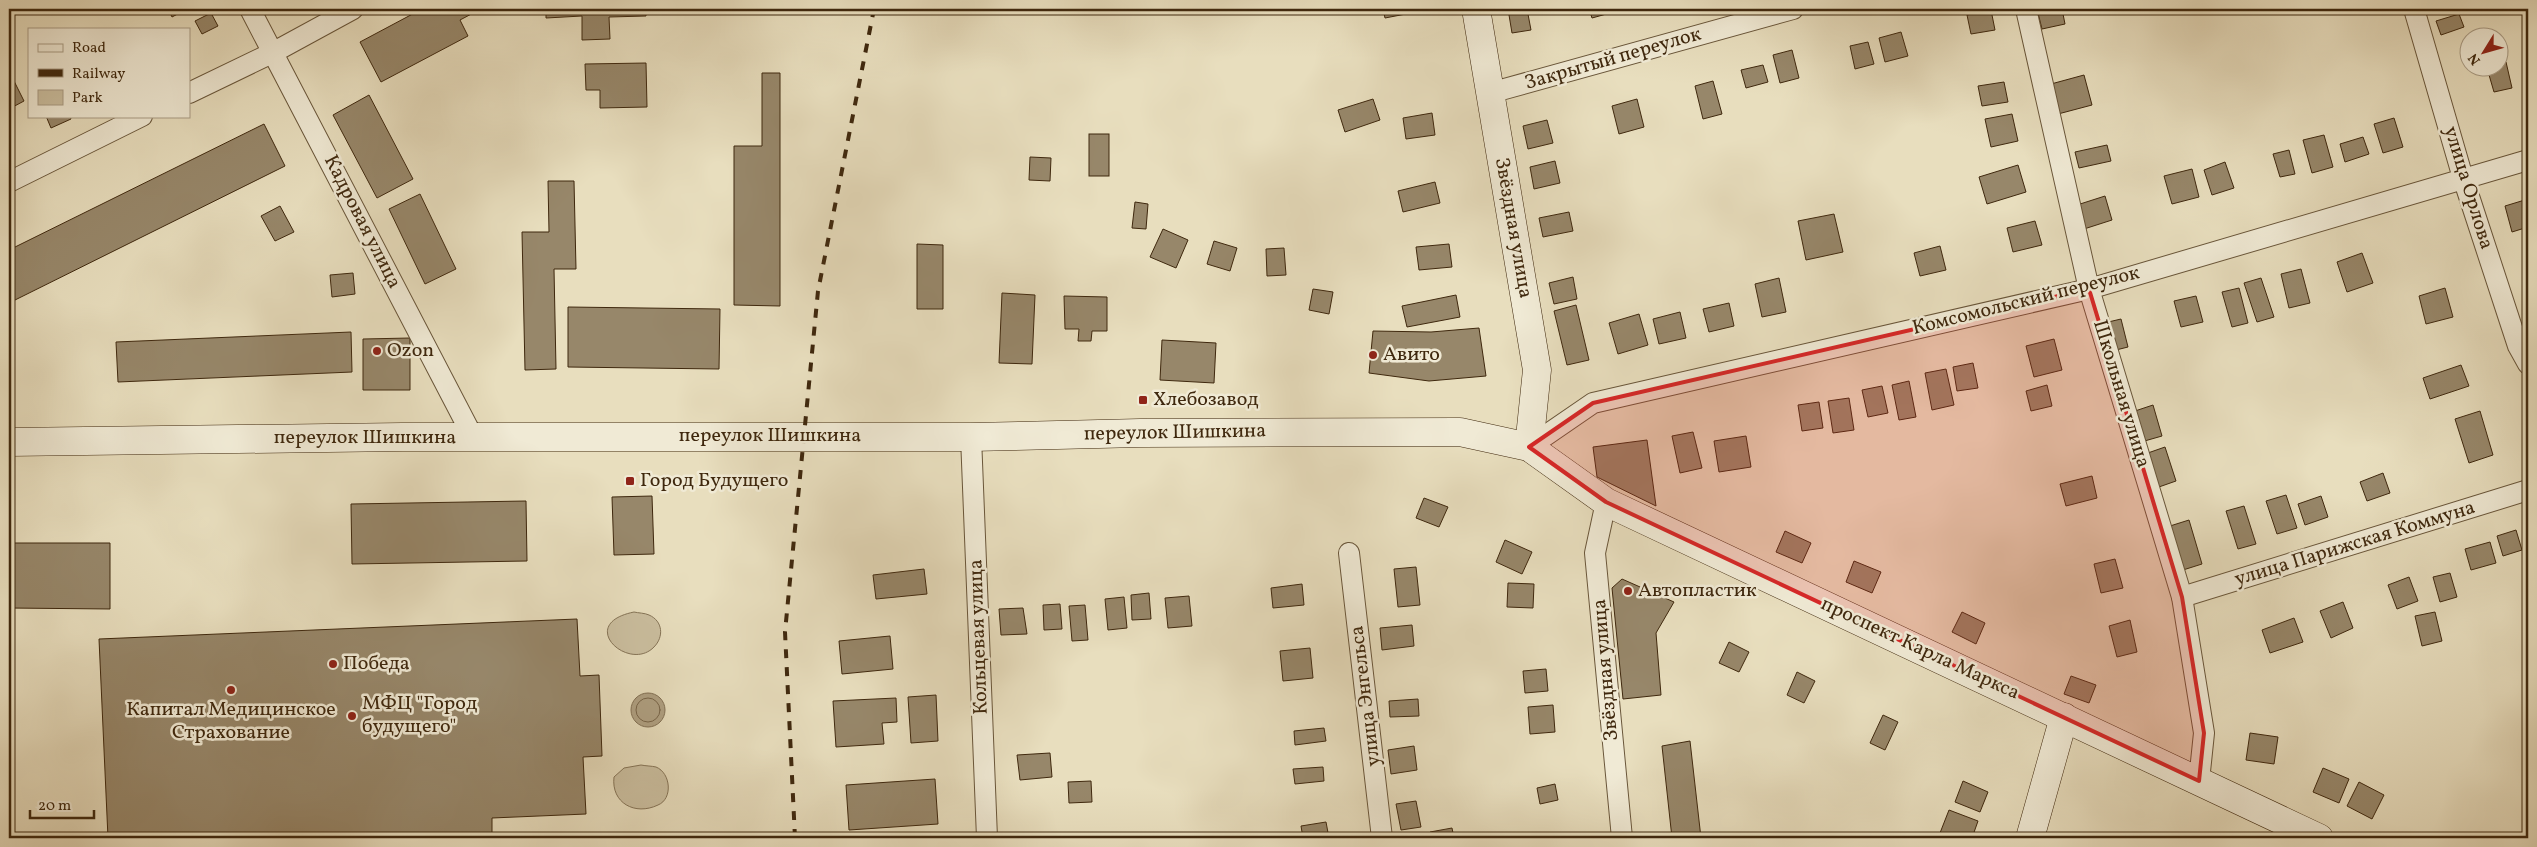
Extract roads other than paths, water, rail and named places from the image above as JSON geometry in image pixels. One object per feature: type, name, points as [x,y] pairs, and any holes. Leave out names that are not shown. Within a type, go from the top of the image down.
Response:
[{"type":"main road","name":"Звёздная улица","points":[[1476,9],[1537,370],[1529,447]]},
{"type":"main road","name":"переулок Шишкина","points":[[9,442],[473,437],[971,436],[1140,433],[1460,432],[1529,447]]},
{"type":"main road","name":"проспект Карла Маркса","points":[[1529,447],[1606,502],[2319,838]]},
{"type":"main road","points":[[2030,838],[2064,717]]},
{"type":"street","name":"Кадровая улица","points":[[250,9],[473,437]]},
{"type":"street","points":[[190,93],[274,52],[353,9]]},
{"type":"street","name":"Закрытый переулок","points":[[1490,93],[1793,9]]},
{"type":"street","name":"Школьная улица","points":[[2026,9],[2089,289],[2182,597],[2204,733],[2200,781]]},
{"type":"street","name":"улица Орлова","points":[[2414,9],[2463,178],[2518,346],[2528,364]]},
{"type":"street","points":[[9,182],[138,118]]},
{"type":"street","name":"Комсомольский переулок","points":[[1529,447],[1594,403],[2089,289],[2528,160]]},
{"type":"street","name":"Кольцевая улица","points":[[971,436],[987,838]]},
{"type":"street","name":"улица Парижская Коммуна","points":[[2182,597],[2528,490]]},
{"type":"street","name":"Звёздная улица","points":[[1606,502],[1595,553],[1622,838]]},
{"type":"street","name":"улица Энгельса","points":[[1349,553],[1382,838]]},
{"type":"water","points":[[648,693],[655,694],[660,698],[664,703],[664,717],[660,722],[655,726],[648,727],[641,726],[636,722],[632,717],[631,710],[632,703],[636,698],[641,694]]},
{"type":"railway","points":[[795,838],[785,632],[818,291],[874,9]]},
{"type":"place","name":"Ozon","points":[[377,351]]},
{"type":"place","name":"Авито","points":[[1373,355]]},
{"type":"place","name":"Хлебозавод","points":[[1143,400]]},
{"type":"place","name":"Город Будущего","points":[[630,481]]},
{"type":"place","name":"Автопластик","points":[[1628,591]]},
{"type":"place","name":"Победа","points":[[333,664]]},
{"type":"place","name":"Капитал Медицинское Страхование","points":[[231,690]]},
{"type":"place","name":"МФЦ \"Город будущего\"","points":[[352,716]]}]
